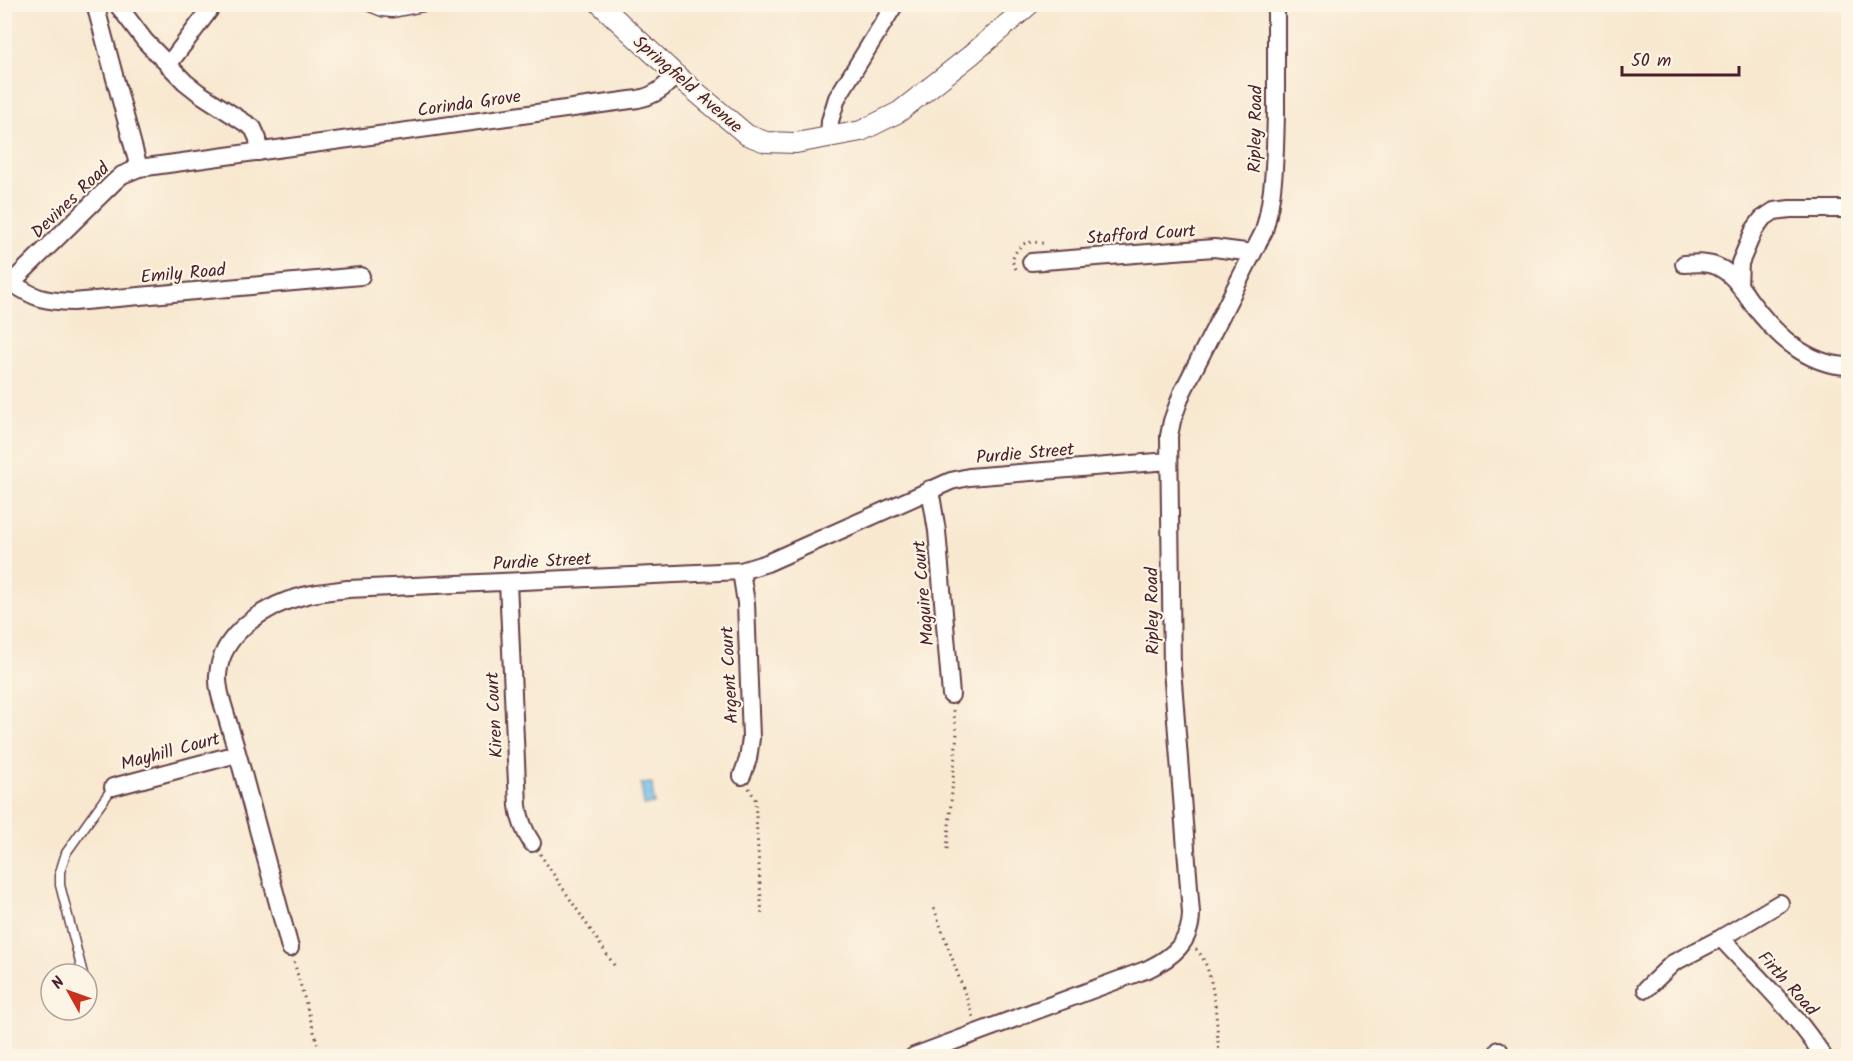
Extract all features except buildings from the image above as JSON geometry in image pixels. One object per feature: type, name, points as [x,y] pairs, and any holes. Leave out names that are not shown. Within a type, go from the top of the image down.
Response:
[{"type":"street","points":[[95,4],[139,168]]},
{"type":"street","points":[[117,4],[145,41],[168,65],[199,93],[249,124],[256,132],[259,152]]},
{"type":"street","points":[[168,65],[214,4]]},
{"type":"street","name":"Springfield Avenue","points":[[600,4],[737,128],[757,140],[776,143],[796,143],[861,131],[899,112],[972,55],[1030,4]]},
{"type":"street","points":[[830,138],[830,120],[837,98],[895,4]]},
{"type":"street","name":"Ripley Road","points":[[1185,939],[1190,931],[1191,913],[1172,669],[1169,436],[1176,407],[1264,231],[1274,187],[1276,4]]},
{"type":"street","name":"Corinda Grove","points":[[139,168],[647,98],[660,92],[676,75]]},
{"type":"street","name":"Devines Road","points":[[8,286],[122,175],[139,168]]},
{"type":"street","points":[[1739,285],[1740,263],[1754,230],[1762,219],[1774,212],[1790,210],[1848,209]]},
{"type":"street","name":"Stafford Court","points":[[1031,262],[1214,248],[1253,253]]},
{"type":"street","points":[[1684,264],[1703,263],[1721,268],[1739,285],[1772,327],[1789,344],[1814,359],[1838,366],[1848,366]]},
{"type":"street","name":"Emily Road","points":[[8,286],[43,300],[73,302],[361,276]]},
{"type":"street","name":"Purdie Street","points":[[290,948],[220,693],[218,676],[228,646],[238,632],[283,602],[321,592],[348,590],[741,571],[767,563],[951,481],[969,477],[1169,461]]},
{"type":"street","name":"Maguire Court","points":[[930,489],[937,531],[951,695]]},
{"type":"street","name":"Argent Court","points":[[741,571],[746,603],[752,738],[742,776]]},
{"type":"street","name":"Kiren Court","points":[[508,582],[518,806],[520,820],[532,843]]},
{"type":"street","name":"Mayhill Court","points":[[113,787],[237,753]]},
{"type":"street","points":[[1646,989],[1673,963],[1780,903]]},
{"type":"street","name":"Firth Road","points":[[1721,938],[1795,1018],[1812,1038],[1823,1056]]},
{"type":"street","points":[[914,1056],[1148,969],[1176,952],[1185,939]]},
{"type":"lane","points":[[362,4],[382,12],[392,13],[438,4]]},
{"type":"lane","points":[[80,962],[60,885],[60,872],[66,853],[113,787]]},
{"type":"path","points":[[948,849],[957,733],[951,695]]},
{"type":"path","points":[[742,776],[754,799],[762,917]]},
{"type":"path","points":[[532,843],[616,968]]},
{"type":"path","points":[[934,908],[979,1032]]},
{"type":"path","points":[[1185,939],[1199,952],[1212,983],[1219,1056]]},
{"type":"path","points":[[290,948],[321,1056]]},
{"type":"path","points":[[1835,1056],[1848,1051]]},
{"type":"water","points":[[652,783],[654,804],[644,805],[641,784]]}]
